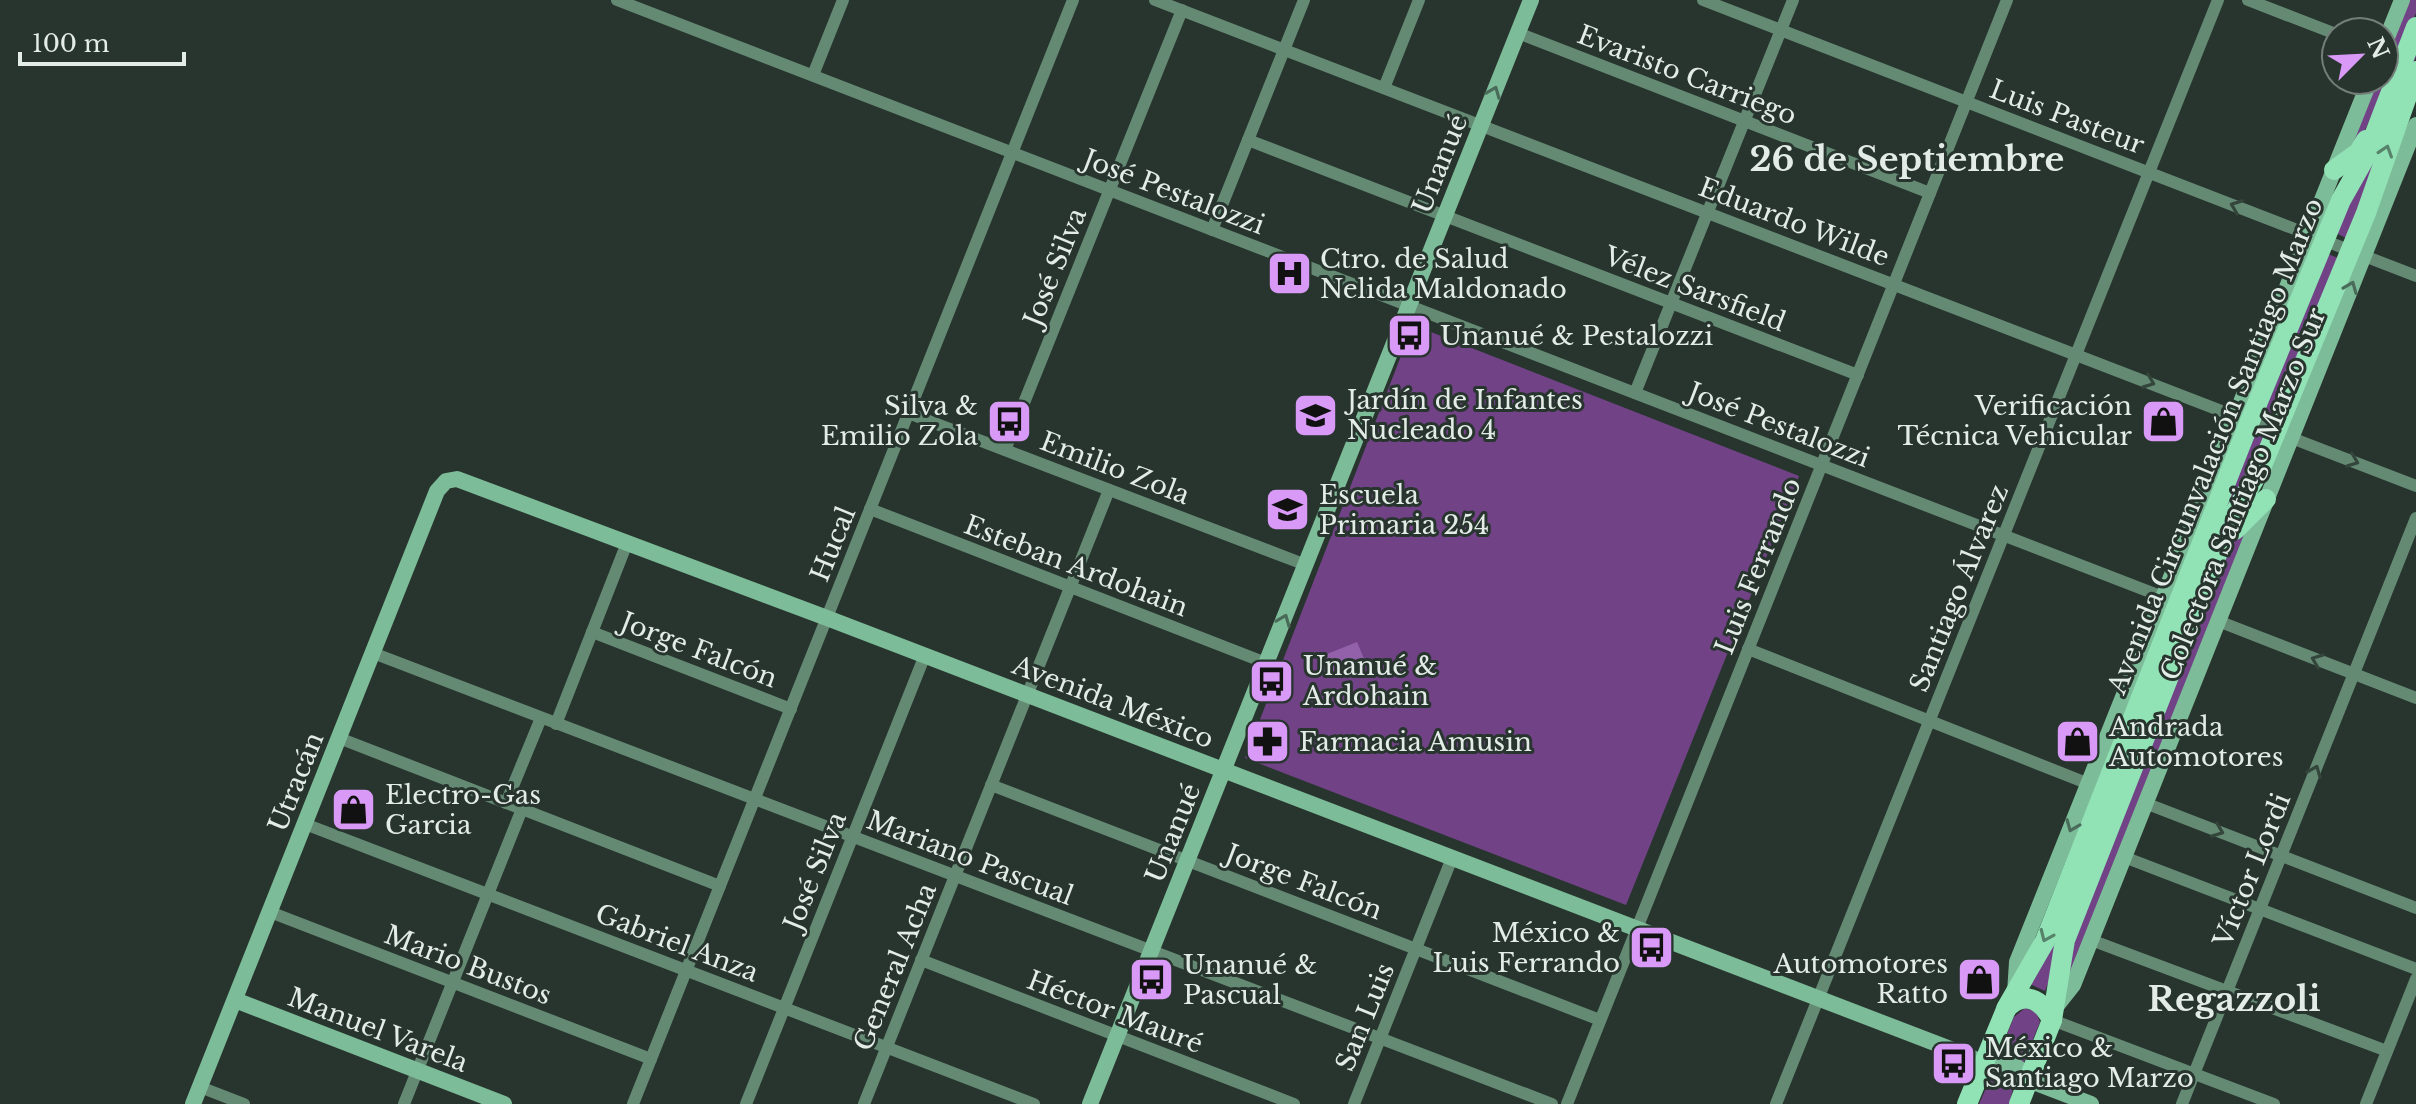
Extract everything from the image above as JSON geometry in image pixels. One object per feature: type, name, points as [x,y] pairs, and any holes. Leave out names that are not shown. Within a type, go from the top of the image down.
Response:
[{"type":"main road","name":"Avenida Circunvalación Santiago Marzo","points":[[2019,1104],[2053,1015],[2065,940],[2193,616],[2234,514],[2283,434],[2357,253],[2408,71],[2416,27]]},
{"type":"main road","name":"Avenida Circunvalación Santiago Marzo","points":[[1967,1104],[2005,1013],[2047,936],[2242,418],[2317,237],[2367,154],[2408,71]]},
{"type":"main road","points":[[2334,170],[2363,147],[2408,71]]},
{"type":"main road","points":[[2193,616],[2216,574],[2237,525],[2266,499]]},
{"type":"main road","points":[[2005,1013],[2015,1001],[2031,998],[2053,1015]]},
{"type":"street","name":"José Pestalozzi","points":[[617,0],[638,4],[1012,153],[2163,597]]},
{"type":"street","points":[[813,75],[843,0]]},
{"type":"street","name":"Hucal","points":[[633,1104],[1073,0]]},
{"type":"street","name":"Eduardo Wilde","points":[[1155,0],[2416,486]]},
{"type":"street","points":[[1212,230],[1304,0]]},
{"type":"street","points":[[1384,88],[1419,0]]},
{"type":"street","name":"Unanué","points":[[1090,1104],[1531,0]]},
{"type":"street","name":"Luis Pasteur","points":[[1703,0],[2416,276]]},
{"type":"street","points":[[1635,393],[1793,0]]},
{"type":"street","name":"Luis Ferrando","points":[[1567,1104],[2007,0]]},
{"type":"street","name":"Santiago Álvarez","points":[[1776,1104],[2218,0]]},
{"type":"street","points":[[2248,0],[2320,28]]},
{"type":"street","name":"José Silva","points":[[1005,450],[1182,10]]},
{"type":"street","name":"Evaristo Carriego","points":[[1518,33],[1930,193]]},
{"type":"street","points":[[2317,237],[2334,170],[2364,96]]},
{"type":"street","points":[[2357,253],[2416,125]]},
{"type":"street","name":"Vélez Sarsfield","points":[[1248,140],[1858,375]]},
{"type":"street","name":"Emilio Zola","points":[[908,413],[1306,565]]},
{"type":"street","name":"Colectora Santiago Marzo Sur","points":[[2015,993],[2017,962],[2163,597],[2242,418]]},
{"type":"street","name":"Colectora Santiago Marzo Sur","points":[[2053,1015],[2071,989],[2218,621],[2266,499],[2283,434]]},
{"type":"street","name":"Avenida México","points":[[446,481],[460,480],[925,655],[1984,1063],[2001,1060],[2021,1068],[2028,1080],[2091,1104]]},
{"type":"street","name":"Utracán","points":[[193,1104],[437,491],[446,481]]},
{"type":"street","name":"General Acha","points":[[864,1104],[1109,490]]},
{"type":"street","name":"Esteban Ardohain","points":[[870,509],[1266,663]]},
{"type":"street","name":"Víctor Lordi","points":[[2182,1104],[2416,518]]},
{"type":"street","points":[[556,724],[627,543]]},
{"type":"street","points":[[2218,621],[2416,698]]},
{"type":"street","name":"Jorge Falcón","points":[[592,632],[791,709]]},
{"type":"street","points":[[1748,649],[2089,784]]},
{"type":"street","name":"Mariano Pascual","points":[[373,653],[1552,1104]]},
{"type":"street","name":"José Silva","points":[[746,1104],[925,655]]},
{"type":"street","points":[[506,803],[541,718]]},
{"type":"street","points":[[339,738],[720,886]]},
{"type":"street","name":"Jorge Falcón","points":[[991,785],[1600,1020]]},
{"type":"street","points":[[2145,803],[2416,908]]},
{"type":"street","points":[[404,1104],[522,809]]},
{"type":"street","name":"Gabriel Anza","points":[[305,824],[1034,1104]]},
{"type":"street","points":[[2124,857],[2416,969]]},
{"type":"street","name":"San Luis","points":[[1354,1104],[1452,858]]},
{"type":"street","name":"Mario Bustos","points":[[270,912],[651,1059]]},
{"type":"street","points":[[2091,940],[2387,1051]]},
{"type":"street","name":"Héctor Mauré","points":[[921,960],[1294,1104]]},
{"type":"street","points":[[2366,1104],[2416,979]]},
{"type":"street","name":"Manuel Varela","points":[[235,1000],[504,1104]]},
{"type":"street","points":[[2053,1015],[2274,1104]]},
{"type":"street","points":[[200,1087],[244,1104]]},
{"type":"shaded area","points":[[2406,0],[2416,0],[2416,13],[2400,50],[2400,16]]},
{"type":"shaded area","points":[[2416,41],[2416,57],[2361,207],[2346,238],[2336,233],[2393,96],[2400,96],[2400,79]]},
{"type":"shaded area","points":[[2368,96],[2380,96],[2359,144],[2347,155]]},
{"type":"shaded area","points":[[2328,254],[2338,258],[2273,417],[2262,413]]},
{"type":"shaded area","points":[[1413,325],[1799,476],[1626,905],[1245,758]]},
{"type":"shaded area","points":[[2254,433],[2264,437],[2045,991],[2030,984]]},
{"type":"shaded area","points":[[2255,514],[2067,988],[2067,957],[2197,618],[2239,529]]},
{"type":"shaded area","points":[[1357,642],[1365,661],[1324,677],[1317,658]]},
{"type":"shaded area","points":[[2025,1008],[2036,1012],[2040,1022],[2024,1062],[2000,1051],[2014,1017]]},
{"type":"shaded area","points":[[1991,1077],[2014,1085],[2009,1104],[1979,1104]]},
{"type":"place","name":"Ctro. de Salud Nelida Maldonado","points":[[1289,274]]},
{"type":"place","name":"Unanué & Pestalozzi","points":[[1409,336]]},
{"type":"place","name":"Jardín de Infantes Nucleado 4","points":[[1316,415]]},
{"type":"place","name":"Silva & Emilio Zola","points":[[1009,421]]},
{"type":"place","name":"Verificación Técnica Vehicular","points":[[2163,421]]},
{"type":"place","name":"Escuela Primaria 254","points":[[1288,510]]},
{"type":"place","name":"Unanué & Ardohain","points":[[1272,681]]},
{"type":"place","name":"Farmacia Amusin","points":[[1268,742]]},
{"type":"place","name":"Andrada Automotores","points":[[2078,742]]},
{"type":"place","name":"Electro-Gas Garcia","points":[[354,810]]},
{"type":"place","name":"México & Luis Ferrando","points":[[1651,948]]},
{"type":"place","name":"Automotores Ratto","points":[[1979,979]]},
{"type":"place","name":"Unanué & Pascual","points":[[1152,980]]},
{"type":"place","name":"México & Santiago Marzo","points":[[1954,1063]]},
{"type":"district","name":"26 de Septiembre","points":[[1907,159]]},
{"type":"district","name":"Regazzoli","points":[[2234,999]]}]
